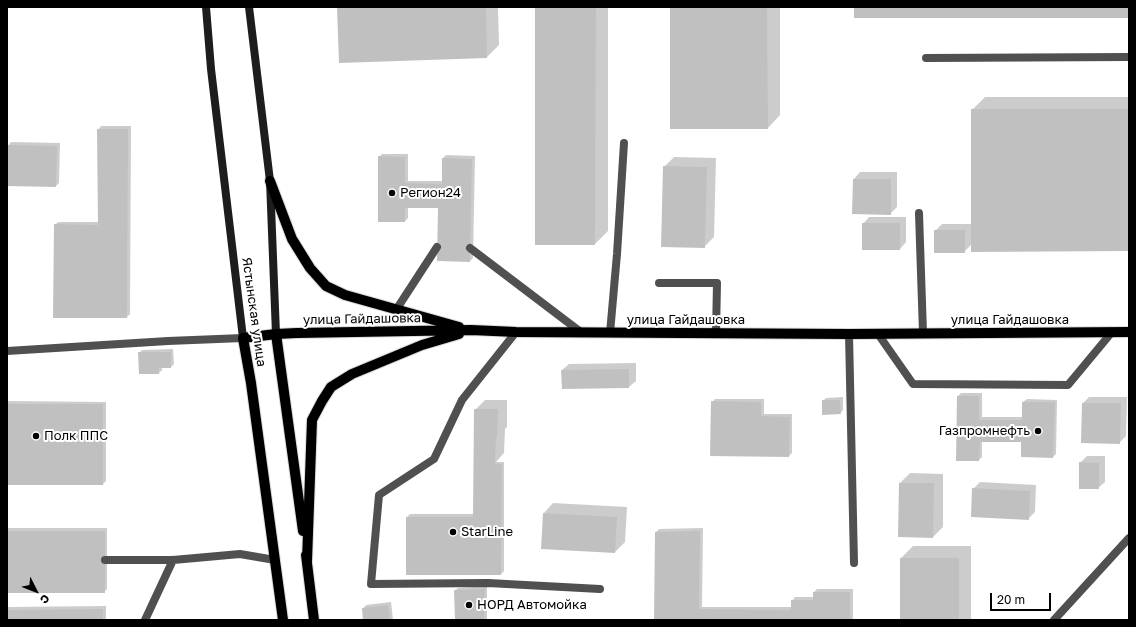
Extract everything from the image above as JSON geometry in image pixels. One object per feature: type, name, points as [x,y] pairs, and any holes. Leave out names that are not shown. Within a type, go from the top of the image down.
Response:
[{"type":"main road","name":"Ястынская улица","points":[[206,7],[211,69],[243,338],[252,391],[283,620]]},
{"type":"main road","name":"Ястынская улица","points":[[249,7],[270,181],[276,334],[314,620]]},
{"type":"main road","points":[[270,181],[292,239],[310,268],[326,286],[345,295],[471,330]]},
{"type":"main road","name":"улица Гайдашовка","points":[[243,338],[276,334],[471,330],[516,332],[716,334],[1129,332]]},
{"type":"main road","points":[[307,561],[312,420],[322,401],[332,387],[352,374],[422,345],[471,330]]},
{"type":"lane","points":[[926,58],[1129,57]]},
{"type":"lane","points":[[610,333],[624,143]]},
{"type":"lane","points":[[918,213],[922,333]]},
{"type":"lane","points":[[396,310],[437,248]]},
{"type":"lane","points":[[470,248],[582,333]]},
{"type":"lane","points":[[659,283],[717,283],[716,334]]},
{"type":"lane","points":[[516,332],[462,400],[434,459],[379,495],[371,584],[488,583],[600,589]]},
{"type":"lane","points":[[878,334],[913,384],[1068,385],[1112,332]]},
{"type":"lane","points":[[849,334],[854,563]]},
{"type":"lane","points":[[7,352],[168,341],[243,338]]},
{"type":"lane","points":[[1054,620],[1129,538]]},
{"type":"lane","points":[[105,560],[173,560],[240,554],[275,560]]},
{"type":"lane","points":[[145,620],[173,560]]},
{"type":"building","points":[[337,7],[486,7],[487,58],[339,63]]},
{"type":"building","points":[[535,7],[596,7],[595,245],[535,245]]},
{"type":"building","points":[[670,7],[767,7],[768,129],[670,129]]},
{"type":"building","points":[[854,7],[1129,7],[1129,18],[854,18]]},
{"type":"building","points":[[971,109],[1129,109],[1129,251],[971,252]]},
{"type":"building","points":[[97,129],[128,129],[127,318],[53,318],[54,224],[98,225]]},
{"type":"building","points":[[7,145],[57,146],[56,187],[7,186]]},
{"type":"building","points":[[378,156],[405,157],[405,183],[442,184],[442,158],[472,159],[470,262],[437,261],[438,208],[405,208],[405,222],[378,222]]},
{"type":"building","points":[[663,166],[707,167],[705,248],[661,247]]},
{"type":"building","points":[[853,179],[891,179],[891,215],[852,214]]},
{"type":"building","points":[[862,223],[900,223],[900,250],[862,250]]},
{"type":"building","points":[[934,230],[965,230],[965,253],[934,253]]},
{"type":"building","points":[[138,352],[171,352],[171,368],[159,368],[159,374],[139,374]]},
{"type":"building","points":[[629,369],[629,388],[562,389],[561,370]]},
{"type":"building","points":[[957,396],[979,396],[979,420],[1022,420],[1022,402],[1055,402],[1053,458],[1021,457],[1021,442],[980,442],[979,461],[956,461]]},
{"type":"building","points":[[822,400],[840,400],[841,414],[822,415]]},
{"type":"building","points":[[711,401],[761,402],[761,416],[790,417],[789,457],[710,456]]},
{"type":"building","points":[[1082,403],[1121,403],[1120,444],[1081,443]]},
{"type":"building","points":[[7,404],[103,404],[103,485],[7,485]]},
{"type":"building","points":[[474,409],[498,409],[495,464],[502,464],[501,575],[406,575],[406,517],[473,517]]},
{"type":"building","points":[[1079,462],[1099,463],[1099,489],[1079,489]]},
{"type":"building","points":[[899,483],[934,483],[933,538],[898,537]]},
{"type":"building","points":[[972,488],[1030,491],[1029,520],[971,517]]},
{"type":"building","points":[[543,513],[617,517],[615,553],[541,549]]},
{"type":"building","points":[[7,531],[105,531],[105,593],[7,593]]},
{"type":"building","points":[[700,531],[699,609],[791,610],[791,600],[813,600],[813,592],[850,592],[850,620],[654,620],[655,532]]},
{"type":"building","points":[[900,558],[959,558],[959,620],[900,620]]},
{"type":"building","name":"НОРД Автомойка","points":[[485,589],[484,620],[455,620],[454,590]]},
{"type":"building","points":[[388,605],[390,620],[363,620],[362,608]]},
{"type":"building","points":[[103,609],[103,620],[7,620],[7,610]]},
{"type":"place","name":"Регион24","points":[[392,193]]},
{"type":"place","name":"Газпромнефть","points":[[1038,431]]},
{"type":"place","name":"Полк ППС","points":[[36,436]]},
{"type":"place","name":"StarLine","points":[[453,532]]},
{"type":"place","name":"НОРД Автомойка","points":[[469,605]]}]
